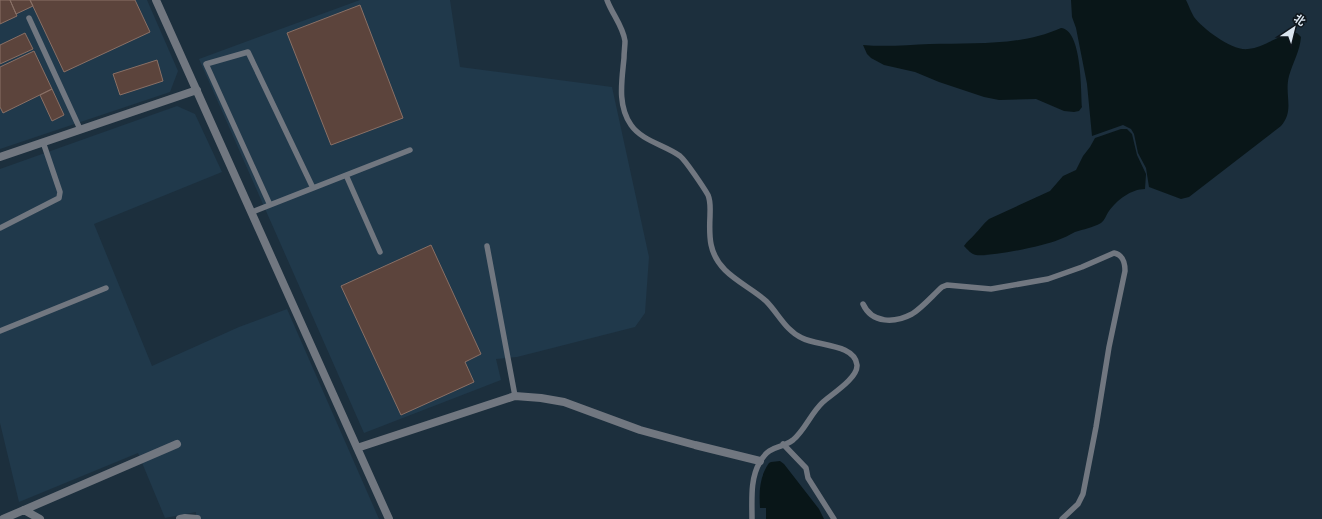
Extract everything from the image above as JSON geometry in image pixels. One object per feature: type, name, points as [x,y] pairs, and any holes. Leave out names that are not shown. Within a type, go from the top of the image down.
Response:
[{"type":"street","points":[[156,0],[389,519]]},
{"type":"street","points":[[0,157],[197,90]]},
{"type":"street","points":[[357,448],[515,396],[564,402],[640,430],[760,461]]},
{"type":"street","points":[[3,519],[178,444]]},
{"type":"street","points":[[24,510],[40,519]]},
{"type":"street","points":[[180,519],[197,519]]},
{"type":"lane","points":[[607,0],[625,41],[621,93],[627,117],[637,131],[646,138],[681,157],[706,193],[710,203],[710,239],[713,254],[716,259],[725,270],[766,302],[798,337],[814,343],[845,350],[852,355],[856,362],[856,371],[851,378],[820,405],[792,440],[768,451],[760,461],[755,472],[752,499],[752,519]]},
{"type":"lane","points":[[30,18],[80,130]]},
{"type":"lane","points":[[270,205],[206,64],[248,52],[313,188]]},
{"type":"lane","points":[[0,228],[59,198],[60,192],[43,142]]},
{"type":"lane","points":[[252,212],[410,150]]},
{"type":"lane","points":[[346,175],[380,252]]},
{"type":"lane","points":[[487,246],[515,396]]},
{"type":"lane","points":[[863,304],[874,317],[886,321],[894,320],[913,313],[947,284],[991,289],[1053,278],[1114,253],[1121,257],[1124,262],[1125,271],[1108,347],[1096,427],[1085,485],[1080,502],[1062,519]]},
{"type":"lane","points":[[0,331],[106,288]]},
{"type":"lane","points":[[783,444],[806,468],[808,478],[834,519]]},
{"type":"shaded area","points":[[0,0],[147,0],[178,71],[170,92],[0,149]]},
{"type":"shaded area","points":[[360,0],[450,0],[460,67],[612,87],[649,257],[645,313],[635,327],[517,357],[496,359],[501,380],[364,433],[199,59]]},
{"type":"shaded area","points":[[1071,0],[1186,0],[1198,22],[1218,38],[1234,47],[1241,49],[1255,48],[1285,35],[1297,33],[1301,37],[1298,52],[1289,76],[1288,108],[1285,120],[1281,126],[1189,197],[1181,199],[1149,187],[1146,168],[1138,153],[1134,134],[1131,129],[1123,125],[1092,136],[1087,84],[1076,28],[1072,17]]},
{"type":"shaded area","points":[[1061,28],[1068,31],[1077,49],[1082,107],[1079,111],[1074,112],[1064,111],[1036,99],[999,100],[984,97],[939,82],[915,72],[884,65],[871,58],[867,54],[863,45],[888,46],[1014,41],[1046,34]]},
{"type":"shaded area","points":[[177,106],[195,114],[222,172],[94,224],[152,366],[239,327],[287,309],[379,519],[196,519],[196,512],[165,518],[138,453],[19,502],[0,423],[0,169]]},
{"type":"shaded area","points":[[1121,129],[1127,129],[1132,134],[1137,155],[1146,174],[1145,189],[1140,189],[1130,193],[1120,199],[1112,207],[1101,223],[1051,242],[1004,253],[976,255],[971,253],[964,246],[989,219],[1050,191],[1063,176],[1076,170],[1095,138]]},
{"type":"shaded area","points":[[780,461],[784,464],[819,509],[824,519],[766,519],[766,508],[760,508],[761,479],[769,463]]},
{"type":"building","points":[[0,0],[10,0],[17,16],[0,24]]},
{"type":"building","points":[[10,0],[30,0],[33,6],[16,14]]},
{"type":"building","points":[[30,0],[135,0],[150,32],[64,72]]},
{"type":"building","points":[[360,5],[403,118],[331,145],[287,33]]},
{"type":"building","points":[[25,33],[33,49],[0,64],[0,45]]},
{"type":"building","points":[[34,51],[52,89],[3,113],[0,107],[0,67]]},
{"type":"building","points":[[157,60],[163,81],[120,95],[113,74]]},
{"type":"building","points":[[52,89],[64,115],[52,121],[40,95]]},
{"type":"building","points":[[431,245],[481,354],[465,362],[474,382],[401,415],[341,286]]}]
